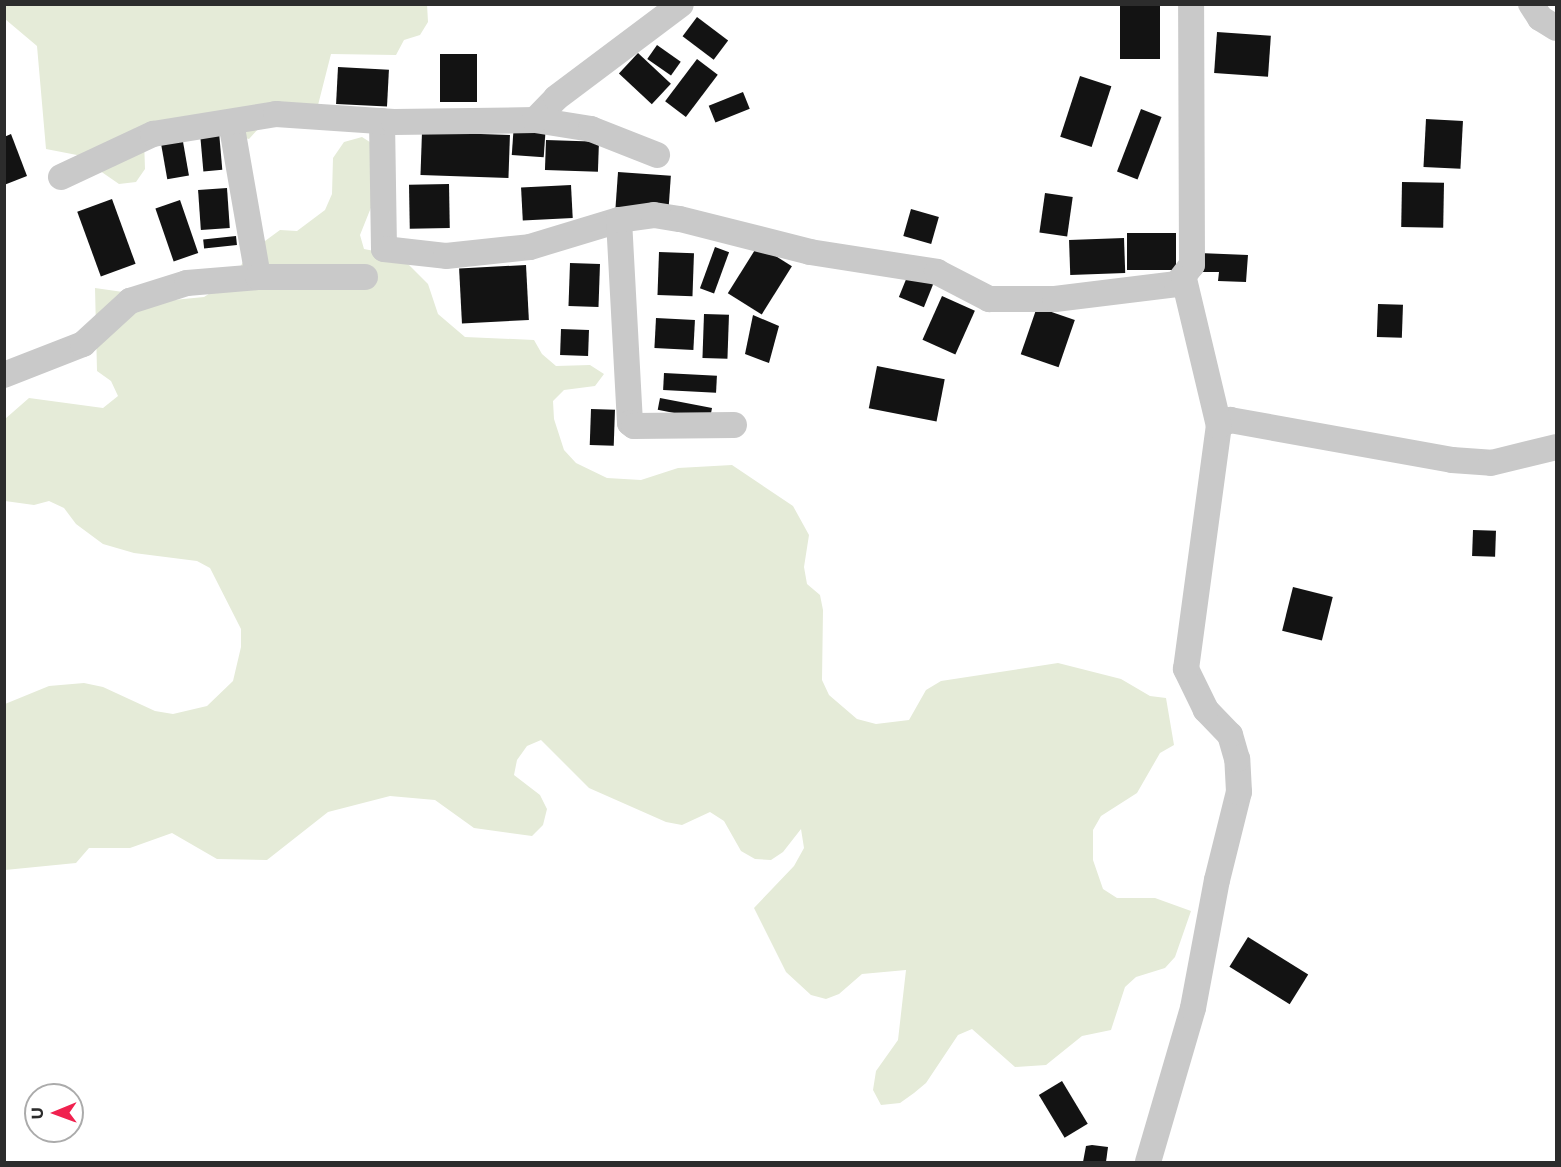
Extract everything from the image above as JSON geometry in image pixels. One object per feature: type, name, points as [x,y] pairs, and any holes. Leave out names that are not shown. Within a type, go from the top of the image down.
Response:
[{"type":"street","points":[[535,120],[556,99],[681,4]]},
{"type":"street","points":[[382,121],[384,249],[446,256],[530,247],[619,220],[654,214],[810,252],[937,272],[989,299],[1055,298],[1177,284],[1184,279],[1192,265],[1191,4]]},
{"type":"street","points":[[1531,4],[1540,18],[1557,28]]},
{"type":"street","points":[[61,177],[153,134],[276,114],[382,121],[535,120],[591,129],[657,155]]},
{"type":"street","points":[[231,122],[258,277]]},
{"type":"street","points":[[619,220],[630,423],[634,426],[734,425]]},
{"type":"street","points":[[4,375],[83,344],[130,301],[187,283],[258,277],[365,277]]},
{"type":"street","points":[[1148,1162],[1193,1008],[1216,880],[1239,792],[1237,759],[1230,735],[1206,710],[1186,669],[1219,426],[1184,279]]},
{"type":"street","points":[[1219,426],[1230,420],[1422,455],[1491,463],[1557,447]]},
{"type":"green space","points":[[427,4],[428,22],[420,35],[404,40],[396,55],[331,54],[316,113],[259,128],[249,139],[219,132],[144,139],[145,169],[136,182],[119,184],[77,155],[46,149],[37,46],[5,19],[4,5]]},
{"type":"green space","points":[[362,137],[376,146],[372,205],[360,235],[364,249],[400,256],[428,284],[438,314],[465,337],[534,340],[542,354],[556,366],[590,365],[604,374],[595,386],[564,390],[553,401],[554,419],[564,450],[576,463],[607,478],[641,480],[678,468],[732,465],[793,506],[809,535],[804,567],[807,584],[820,595],[823,610],[822,680],[829,695],[857,719],[876,724],[909,720],[926,690],[941,681],[1058,663],[1121,679],[1150,696],[1166,698],[1174,745],[1160,753],[1137,793],[1101,816],[1093,830],[1093,860],[1103,889],[1117,898],[1155,898],[1191,911],[1175,957],[1165,968],[1136,977],[1125,987],[1111,1030],[1082,1036],[1046,1065],[1015,1067],[972,1029],[958,1035],[926,1083],[900,1103],[881,1105],[873,1090],[876,1071],[898,1040],[906,970],[862,974],[839,994],[826,999],[811,995],[786,972],[754,908],[794,866],[804,848],[801,829],[783,852],[771,860],[755,859],[741,851],[724,821],[710,812],[682,825],[666,822],[589,788],[541,740],[527,746],[517,760],[514,775],[540,795],[547,809],[543,825],[532,836],[474,828],[435,800],[390,796],[328,812],[267,860],[217,859],[172,833],[130,848],[89,848],[76,863],[5,870],[5,704],[49,686],[84,683],[103,687],[155,711],[173,714],[207,706],[233,681],[241,647],[241,629],[210,568],[197,561],[134,553],[103,544],[76,524],[64,508],[49,501],[34,505],[5,501],[5,419],[29,398],[103,408],[118,396],[111,381],[97,371],[95,288],[137,294],[153,302],[204,297],[234,278],[243,262],[260,260],[265,241],[280,230],[297,231],[325,210],[332,194],[333,158],[344,142]]},
{"type":"building","points":[[1120,4],[1160,4],[1160,59],[1120,59]]},
{"type":"building","points":[[697,17],[728,40],[714,60],[683,36]]},
{"type":"building","points":[[1217,32],[1271,36],[1268,77],[1214,73]]},
{"type":"building","points":[[657,45],[681,62],[671,76],[647,59]]},
{"type":"building","points":[[638,53],[671,84],[652,104],[619,73]]},
{"type":"building","points":[[440,54],[477,54],[477,102],[440,102]]},
{"type":"building","points":[[697,59],[718,75],[686,117],[665,101]]},
{"type":"building","points":[[338,67],[389,70],[387,107],[336,104]]},
{"type":"building","points":[[1080,76],[1111,86],[1092,147],[1060,137]]},
{"type":"building","points":[[743,92],[750,109],[715,123],[709,106]]},
{"type":"building","points":[[1141,109],[1162,117],[1138,179],[1117,172]]},
{"type":"building","points":[[1426,119],[1463,121],[1460,169],[1423,167]]},
{"type":"building","points":[[514,123],[546,125],[544,157],[512,155]]},
{"type":"building","points":[[219,132],[222,170],[203,172],[200,134]]},
{"type":"building","points":[[422,132],[510,135],[508,178],[420,175]]},
{"type":"building","points":[[11,134],[27,176],[4,185],[4,137]]},
{"type":"building","points":[[182,136],[189,175],[167,179],[160,140]]},
{"type":"building","points":[[546,140],[599,142],[598,172],[545,170]]},
{"type":"building","points":[[618,172],[671,176],[668,213],[615,209]]},
{"type":"building","points":[[1402,182],[1444,183],[1443,228],[1401,227]]},
{"type":"building","points":[[449,184],[450,228],[410,229],[409,185]]},
{"type":"building","points":[[571,185],[573,218],[523,221],[521,188]]},
{"type":"building","points":[[227,188],[230,228],[201,230],[198,190]]},
{"type":"building","points":[[1045,193],[1073,197],[1067,237],[1039,233]]},
{"type":"building","points":[[112,199],[136,264],[101,276],[77,212]]},
{"type":"building","points":[[180,200],[198,253],[174,261],[155,208]]},
{"type":"building","points":[[911,209],[939,217],[931,244],[903,236]]},
{"type":"building","points":[[1127,233],[1176,233],[1176,270],[1127,270]]},
{"type":"building","points":[[236,236],[237,245],[204,248],[203,239]]},
{"type":"building","points":[[1124,238],[1125,273],[1070,275],[1069,240]]},
{"type":"building","points":[[758,245],[792,266],[762,315],[728,293]]},
{"type":"building","points":[[715,247],[729,252],[714,293],[700,288]]},
{"type":"building","points":[[659,252],[694,253],[692,296],[657,295]]},
{"type":"building","points":[[1199,253],[1248,255],[1246,282],[1218,281],[1219,272],[1198,272]]},
{"type":"building","points":[[570,263],[600,264],[598,307],[568,306]]},
{"type":"building","points":[[526,265],[529,320],[462,323],[459,269]]},
{"type":"building","points":[[909,272],[934,282],[924,307],[899,297]]},
{"type":"building","points":[[942,296],[975,311],[955,354],[922,340]]},
{"type":"building","points":[[1378,304],[1403,305],[1402,338],[1377,337]]},
{"type":"building","points":[[1037,307],[1075,320],[1059,367],[1021,354]]},
{"type":"building","points":[[704,314],[729,315],[727,359],[702,358]]},
{"type":"building","points":[[753,315],[779,326],[769,363],[745,354]]},
{"type":"building","points":[[656,318],[695,320],[693,350],[654,348]]},
{"type":"building","points":[[561,329],[589,330],[588,356],[560,355]]},
{"type":"building","points":[[877,366],[945,379],[937,421],[869,408]]},
{"type":"building","points":[[664,373],[717,376],[716,393],[663,390]]},
{"type":"building","points":[[660,398],[712,408],[710,420],[658,410]]},
{"type":"building","points":[[591,409],[615,410],[614,446],[590,445]]},
{"type":"building","points":[[1473,530],[1496,531],[1495,557],[1472,556]]},
{"type":"building","points":[[1293,587],[1333,597],[1322,641],[1282,631]]},
{"type":"building","points":[[1248,937],[1308,975],[1290,1004],[1229,967]]},
{"type":"building","points":[[1062,1081],[1088,1124],[1065,1138],[1039,1095]]},
{"type":"building","points":[[1086,1146],[1108,1147],[1106,1162],[1083,1162]]}]
